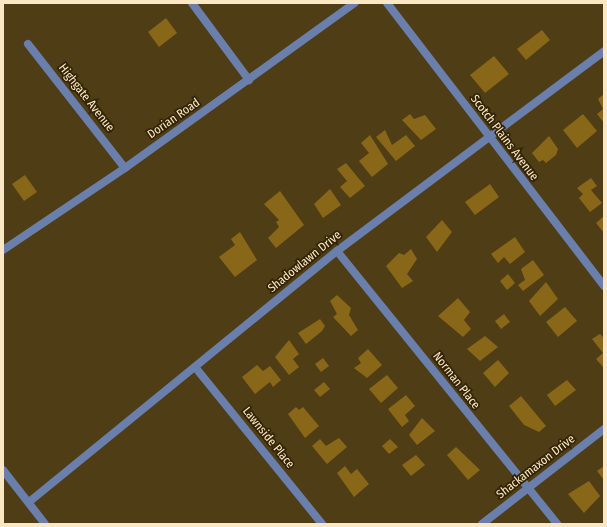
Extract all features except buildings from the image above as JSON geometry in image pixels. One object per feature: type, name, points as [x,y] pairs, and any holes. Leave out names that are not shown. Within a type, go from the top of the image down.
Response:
[{"type":"street","points":[[192,3],[249,80]]},
{"type":"street","name":"Dorian Road","points":[[3,250],[125,168],[355,3]]},
{"type":"street","name":"Scotch Plains Avenue","points":[[387,3],[489,139],[604,286]]},
{"type":"street","name":"Highgate Avenue","points":[[28,44],[125,168]]},
{"type":"street","name":"Shadowlawn Drive","points":[[29,502],[337,251],[489,139],[604,51]]},
{"type":"street","name":"Norman Place","points":[[337,251],[527,489],[557,524]]},
{"type":"street","name":"Lawnside Place","points":[[195,367],[322,524]]},
{"type":"street","name":"Shackamaxon Drive","points":[[482,524],[604,429]]},
{"type":"street","points":[[3,470],[45,524]]}]
